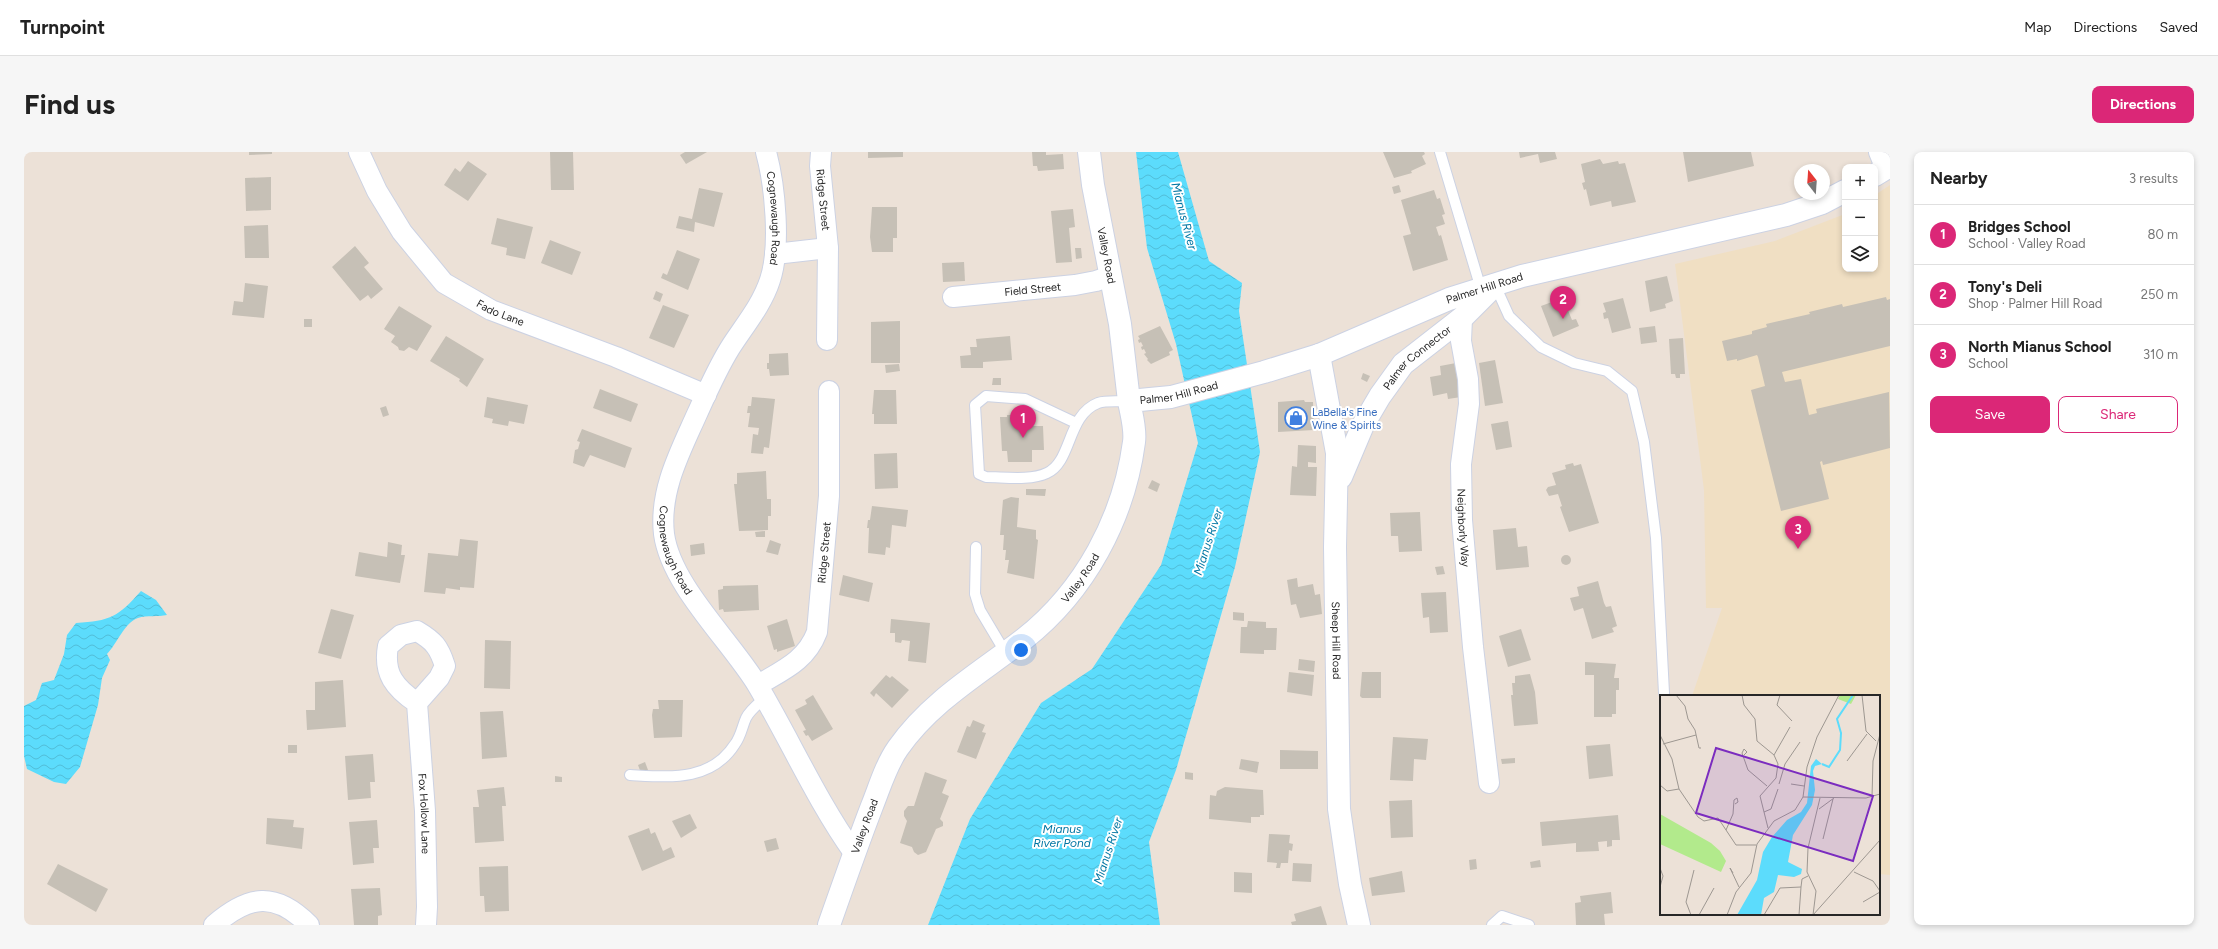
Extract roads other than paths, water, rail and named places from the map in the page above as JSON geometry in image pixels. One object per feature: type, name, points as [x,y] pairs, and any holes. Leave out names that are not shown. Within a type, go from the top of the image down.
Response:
[{"type":"main road","name":"Valley Road","points":[[829,925],[854,853],[887,767],[897,749],[920,720],[964,682],[1024,638],[1062,605],[1090,566],[1106,536],[1120,502],[1134,440],[1120,324],[1093,185],[1089,152]]},
{"type":"main road","name":"Palmer Hill Road","points":[[1129,401],[1171,397],[1264,372],[1319,355],[1414,312],[1522,276],[1786,215],[1822,203],[1842,193]]},
{"type":"main road","points":[[1462,318],[1488,287]]},
{"type":"main road","name":"Palmer Connector","points":[[1336,489],[1363,425],[1380,396],[1403,364],[1462,318]]},
{"type":"main road","name":"Sheep Hill Road","points":[[1319,355],[1337,453],[1336,631],[1339,809],[1350,884],[1359,925]]},
{"type":"street","name":"Fado Lane","points":[[359,152],[377,191],[402,232],[444,283],[491,310],[706,394]]},
{"type":"street","name":"Cognewaugh Road","points":[[766,152],[773,178],[775,254],[770,280],[760,302],[730,349],[706,394],[675,463],[665,500],[664,533],[669,553],[689,591],[761,692],[834,824],[854,853]]},
{"type":"street","name":"Ridge Street","points":[[821,152],[820,166],[828,248],[827,340]]},
{"type":"street","points":[[775,254],[828,248]]},
{"type":"street","name":"Field Street","points":[[953,297],[1075,285],[1096,281],[1111,276]]},
{"type":"street","name":"Neighborly Way","points":[[1462,318],[1461,341],[1468,379],[1469,404],[1461,464],[1462,520],[1473,647],[1489,783]]},
{"type":"street","name":"Ridge Street","points":[[761,692],[812,646],[818,632],[830,496],[829,391]]},
{"type":"street","name":"Fox Hollow Lane","points":[[417,703],[425,826],[426,925]]},
{"type":"street","points":[[214,925],[240,906],[255,901],[265,901],[289,908],[309,925]]},
{"type":"lane","points":[[1440,152],[1488,287],[1509,316],[1541,347],[1574,363],[1607,371],[1632,391],[1644,442],[1656,538],[1664,693]]},
{"type":"lane","points":[[1076,424],[1024,399],[986,396],[975,405],[979,474],[986,477],[1038,476],[1048,472],[1058,465],[1076,424],[1089,409],[1099,403],[1129,401]]},
{"type":"lane","points":[[976,547],[975,594],[980,610],[1005,652]]},
{"type":"lane","points":[[630,775],[673,778],[694,774],[713,766],[735,745],[746,719],[761,692]]},
{"type":"lane","points":[[1492,925],[1502,916],[1529,925]]},
{"type":"water","name":"Mianus River Pond","points":[[1136,152],[1178,152],[1209,261],[1242,283],[1239,311],[1260,452],[1235,567],[1176,770],[1149,842],[1160,925],[928,925],[970,819],[1041,703],[1092,669],[1161,565],[1198,443],[1176,344],[1147,248]]},
{"type":"water","points":[[141,591],[156,600],[167,615],[141,617],[133,621],[125,629],[107,654],[110,660],[102,678],[98,705],[80,767],[66,784],[54,782],[27,769],[24,756],[24,706],[36,700],[42,683],[54,680],[64,654],[67,635],[76,623],[97,621],[113,616],[126,607]]},
{"type":"place","name":"Tony's Deli","points":[[1563,319]]},
{"type":"place","name":"LaBella's Fine Wine & Spirits","points":[[1296,418]]},
{"type":"place","name":"Bridges School","points":[[1023,438]]},
{"type":"place","name":"North Mianus School","points":[[1798,549]]},
{"type":"water label","name":"Mianus River","points":[[1184,216]]},
{"type":"water label","name":"Mianus River","points":[[1208,542]]},
{"type":"water label","name":"Mianus River","points":[[1108,851]]}]
